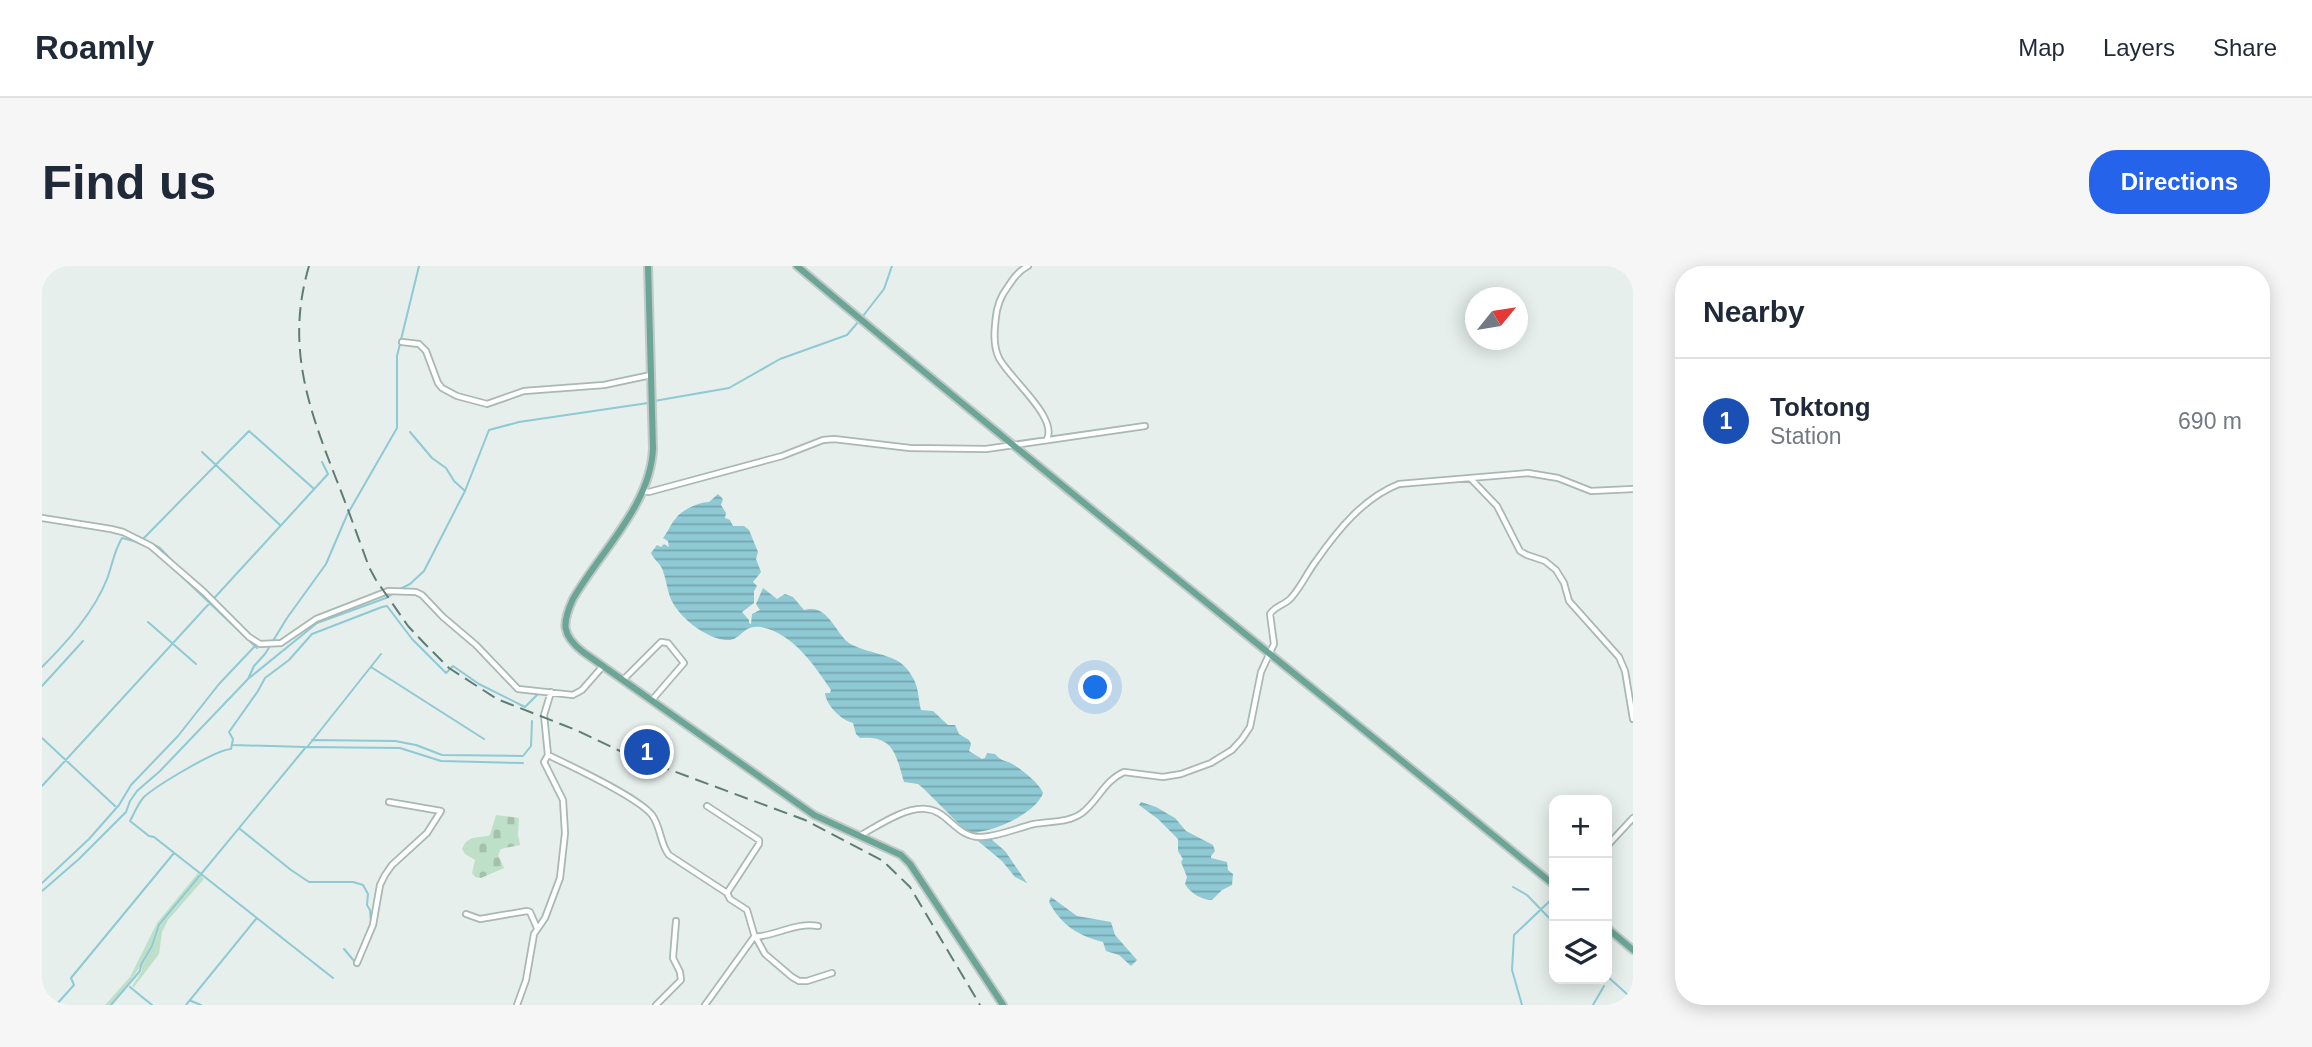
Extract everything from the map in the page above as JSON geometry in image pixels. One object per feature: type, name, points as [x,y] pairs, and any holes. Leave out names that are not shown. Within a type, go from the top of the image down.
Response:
[{"type":"main road","points":[[648,266],[652,461],[644,491],[578,589],[566,616],[566,634],[571,643],[814,815],[893,850],[910,864],[1003,1005]]},
{"type":"main road","points":[[797,266],[1013,446],[1549,881]]},
{"type":"main road","points":[[1612,932],[1633,950]]},
{"type":"street","points":[[1028,266],[1017,274],[998,303],[994,335],[999,358],[1012,378],[1039,407],[1049,427],[1050,434],[1047,439]]},
{"type":"street","points":[[402,342],[419,344],[426,351],[438,383],[443,388],[457,396],[487,404],[524,391],[604,385],[651,375]]},
{"type":"street","points":[[644,491],[649,492],[782,456],[823,440],[910,448],[986,449],[1145,426]]},
{"type":"street","points":[[861,835],[905,813],[923,808],[936,811],[957,829],[971,836],[997,835],[1077,816],[1093,802],[1108,782],[1124,772],[1163,777],[1181,774],[1205,766],[1233,750],[1246,734],[1261,672],[1271,653],[1274,636],[1269,619],[1273,609],[1290,601],[1315,562],[1363,505],[1399,484],[1528,473],[1558,478],[1591,491],[1633,489]]},
{"type":"street","points":[[1470,478],[1497,506],[1520,551],[1545,561],[1556,570],[1564,583],[1569,601],[1619,657],[1625,671],[1633,719]]},
{"type":"street","points":[[42,518],[111,529],[151,546],[204,592],[249,637],[260,644],[281,643],[316,619],[388,591],[416,592],[476,645],[518,689],[573,695],[582,690],[604,666]]},
{"type":"street","points":[[624,680],[661,642],[668,643],[684,663],[652,700]]},
{"type":"street","points":[[517,1005],[526,980],[534,934],[545,918],[559,878],[565,833],[563,800],[544,762],[548,755],[544,715],[551,692]]},
{"type":"street","points":[[548,755],[608,786],[650,814],[657,824],[669,855],[727,893],[730,899],[747,910],[755,937],[765,954],[799,981],[832,973]]},
{"type":"street","points":[[357,963],[373,925],[380,885],[385,875],[392,865],[427,833],[441,811],[389,802]]},
{"type":"street","points":[[707,806],[759,840],[760,844],[727,893]]},
{"type":"street","points":[[1612,841],[1633,818]]},
{"type":"street","points":[[466,914],[480,919],[527,911],[530,912],[537,929]]},
{"type":"street","points":[[656,1005],[681,980],[673,958],[676,921]]},
{"type":"street","points":[[705,1005],[755,937],[790,927],[818,926]]},
{"type":"green space","points":[[496,815],[519,818],[520,845],[501,849],[498,855],[504,868],[481,878],[475,877],[472,873],[475,860],[462,849],[470,839],[490,835]]},
{"type":"green space","points":[[198,873],[200,875],[159,925],[151,947],[133,977],[110,1005],[105,1005],[130,977],[157,923]]},
{"type":"green space","points":[[201,876],[204,879],[168,920],[162,932],[159,954],[134,987],[132,986],[142,971],[160,926]]},
{"type":"water","points":[[718,494],[723,499],[721,505],[726,513],[725,518],[730,520],[733,526],[744,526],[749,530],[758,552],[756,559],[761,572],[753,582],[757,586],[754,603],[742,612],[749,623],[751,624],[752,614],[760,610],[756,604],[763,588],[777,599],[785,594],[793,597],[804,610],[819,611],[849,643],[902,664],[916,685],[921,710],[933,711],[948,725],[955,725],[959,734],[969,740],[969,751],[982,759],[987,753],[995,754],[1022,770],[1041,789],[1043,793],[1039,801],[1010,822],[986,831],[967,832],[918,784],[904,782],[896,755],[887,743],[860,738],[856,734],[853,723],[844,719],[828,702],[825,693],[830,693],[831,690],[793,643],[773,630],[761,627],[750,628],[736,638],[720,639],[702,631],[686,619],[674,604],[662,569],[651,553],[657,545],[661,547],[664,544],[669,547],[668,541],[663,538],[679,515],[686,509],[709,502]]},
{"type":"water","points":[[1141,802],[1175,818],[1186,831],[1213,845],[1215,851],[1211,858],[1227,862],[1228,870],[1233,874],[1232,885],[1212,900],[1200,897],[1190,890],[1185,884],[1187,877],[1181,862],[1183,859],[1178,851],[1178,839],[1139,805]]},
{"type":"water","points":[[991,839],[1005,851],[1027,883],[1015,877],[1002,861],[978,841]]},
{"type":"water","points":[[1051,897],[1077,916],[1111,922],[1115,935],[1137,960],[1131,966],[1119,955],[1106,951],[1103,942],[1072,928],[1054,910],[1049,902]]},
{"type":"waterway","points":[[42,891],[126,812],[137,791],[160,771],[248,679],[254,666],[326,564],[347,515],[397,428],[397,356],[419,266]]},
{"type":"waterway","points":[[863,316],[884,289],[892,266]]},
{"type":"waterway","points":[[654,401],[729,388],[780,359],[847,335],[859,321]]},
{"type":"waterway","points":[[400,589],[424,571],[465,491],[489,430],[519,422],[648,403]]},
{"type":"waterway","points":[[143,539],[249,431],[313,488]]},
{"type":"waterway","points":[[410,432],[464,490]]},
{"type":"waterway","points":[[202,452],[280,525]]},
{"type":"waterway","points":[[42,786],[328,474],[322,462]]},
{"type":"waterway","points":[[137,536],[160,548],[178,567]]},
{"type":"waterway","points":[[42,667],[70,637],[95,603],[122,538],[150,548]]},
{"type":"waterway","points":[[175,570],[257,648]]},
{"type":"waterway","points":[[185,573],[199,585]]},
{"type":"waterway","points":[[248,679],[317,623],[396,592]]},
{"type":"waterway","points":[[333,978],[130,821],[142,799],[186,769],[212,755],[231,749],[233,739],[229,732],[265,678],[289,660],[312,634],[382,607],[387,606],[412,639],[446,673],[453,666],[479,684],[525,707],[540,692]]},
{"type":"waterway","points":[[148,622],[196,664]]},
{"type":"waterway","points":[[42,686],[83,641]]},
{"type":"waterway","points":[[42,883],[89,839],[119,805],[131,785],[178,736],[219,684],[255,646]]},
{"type":"waterway","points":[[308,746],[381,654]]},
{"type":"waterway","points":[[371,667],[484,739]]},
{"type":"waterway","points":[[312,740],[395,741],[416,745],[442,755],[523,756],[531,746],[532,721]]},
{"type":"waterway","points":[[42,738],[115,806]]},
{"type":"waterway","points":[[233,745],[305,747]]},
{"type":"waterway","points":[[111,1005],[140,971],[159,925],[306,747],[400,748],[441,761],[523,763]]},
{"type":"waterway","points":[[240,829],[309,882],[353,882],[363,885],[368,894],[367,905],[371,923]]},
{"type":"waterway","points":[[56,1005],[74,985],[71,978],[174,853]]},
{"type":"waterway","points":[[1513,887],[1527,895],[1552,921]]},
{"type":"waterway","points":[[1522,1005],[1512,970],[1514,935],[1549,902]]},
{"type":"waterway","points":[[186,1005],[256,919]]},
{"type":"waterway","points":[[344,949],[355,962],[356,960]]},
{"type":"waterway","points":[[1612,981],[1633,997]]},
{"type":"waterway","points":[[1593,1005],[1604,986]]},
{"type":"waterway","points":[[130,987],[152,1005]]},
{"type":"waterway","points":[[191,1001],[201,1005]]},
{"type":"railway","points":[[309,266],[299,322],[308,398],[369,567],[408,626],[449,668],[497,699],[576,730],[622,752],[805,820],[883,861],[910,887],[980,1005]]},
{"type":"place","name":"Toktong","points":[[647,752]]}]
